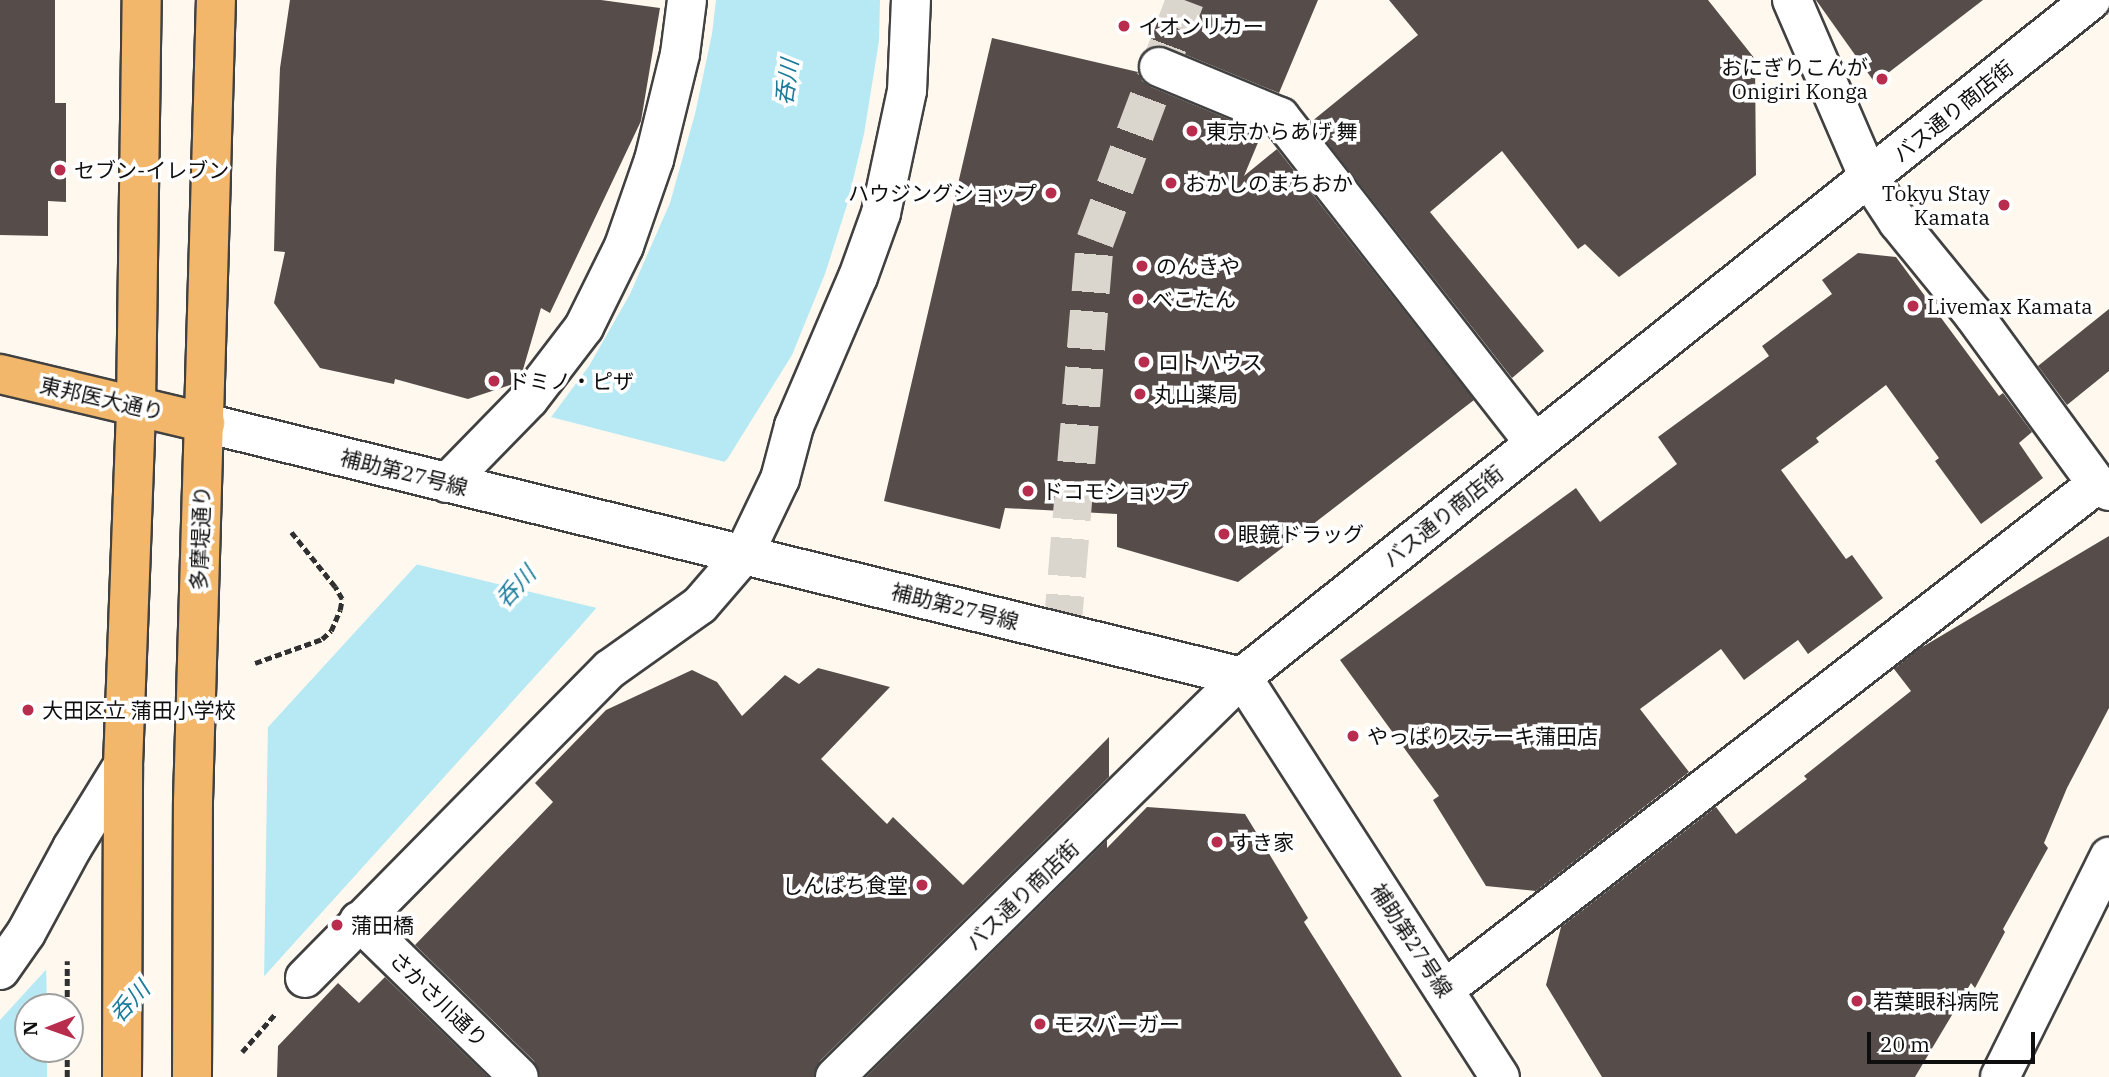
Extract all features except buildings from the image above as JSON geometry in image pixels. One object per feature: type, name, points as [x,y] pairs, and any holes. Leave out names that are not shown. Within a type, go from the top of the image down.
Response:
[{"type":"main road","points":[[122,1077],[123,765],[135,406],[142,0]]},
{"type":"main road","name":"多摩堤通り","points":[[192,1077],[193,801],[216,0]]},
{"type":"main road","name":"東邦医大通り","points":[[0,374],[205,423]]},
{"type":"street","points":[[456,485],[529,399],[584,327],[624,246],[654,160],[680,54],[687,0]]},
{"type":"street","points":[[305,978],[610,669],[700,605],[744,554],[780,479],[794,426],[858,277],[881,213],[907,91],[911,0]]},
{"type":"street","points":[[1444,990],[2103,488],[1973,314],[1898,222],[1869,178],[1792,0]]},
{"type":"street","name":"バス通り商店街","points":[[835,1077],[1242,677],[2091,0]]},
{"type":"street","points":[[1159,67],[1280,117],[1535,443]]},
{"type":"street","name":"補助第27号線","points":[[205,423],[1242,677],[1500,1077]]},
{"type":"street","points":[[0,970],[26,933],[72,848],[123,765]]},
{"type":"street","points":[[2000,1077],[2109,857]]},
{"type":"street","name":"さかさ川通り","points":[[359,921],[519,1077]]},
{"type":"path","points":[[255,663],[322,639],[331,631],[340,610],[342,599],[335,587],[291,532]]},
{"type":"path","points":[[67,957],[67,993]]},
{"type":"water","name":"呑川","points":[[716,0],[880,0],[879,41],[864,134],[847,205],[825,274],[792,355],[728,458],[577,630],[173,1077],[0,1077],[0,1020],[14,1005],[14,1063],[84,1063],[84,993],[25,993],[549,420],[589,366],[630,294],[670,203],[695,114],[712,34]]},
{"type":"pier","points":[[547,416],[729,463],[601,609],[411,563]]},
{"type":"pier","points":[[268,720],[264,983],[178,1077],[47,1077],[47,1063],[84,1063],[84,993],[47,993],[46,964]]},
{"type":"tunnel","points":[[1062,633],[1095,241],[1185,0]]},
{"type":"place","name":"イオンリカー","points":[[1124,26]]},
{"type":"place","name":"おにぎりこんが Onigiri Konga","points":[[1882,79]]},
{"type":"place","name":"東京からあげ 舞","points":[[1192,131]]},
{"type":"place","name":"セブン-イレブン","points":[[60,170]]},
{"type":"place","name":"おかしのまちおか","points":[[1171,183]]},
{"type":"place","name":"ハウジングショップ","points":[[1051,193]]},
{"type":"place","name":"Tokyu Stay Kamata","points":[[2004,205]]},
{"type":"place","name":"のんきや","points":[[1142,266]]},
{"type":"place","name":"べこたん","points":[[1138,299]]},
{"type":"place","name":"Livemax Kamata","points":[[1913,306]]},
{"type":"place","name":"ロトハウス","points":[[1144,362]]},
{"type":"place","name":"ドミノ・ピザ","points":[[494,381]]},
{"type":"place","name":"丸山薬局","points":[[1140,394]]},
{"type":"place","name":"ドコモショップ","points":[[1028,491]]},
{"type":"place","name":"眼鏡ドラッグ","points":[[1224,534]]},
{"type":"place","name":"大田区立 蒲田小学校","points":[[28,710]]},
{"type":"place","name":"やっぱりステーキ蒲田店","points":[[1353,736]]},
{"type":"place","name":"すき家","points":[[1217,842]]},
{"type":"place","name":"しんぱち食堂","points":[[922,885]]},
{"type":"place","name":"蒲田橋","points":[[337,925]]},
{"type":"place","name":"若葉眼科病院","points":[[1857,1001]]},
{"type":"place","name":"モスバーガー","points":[[1040,1024]]}]
